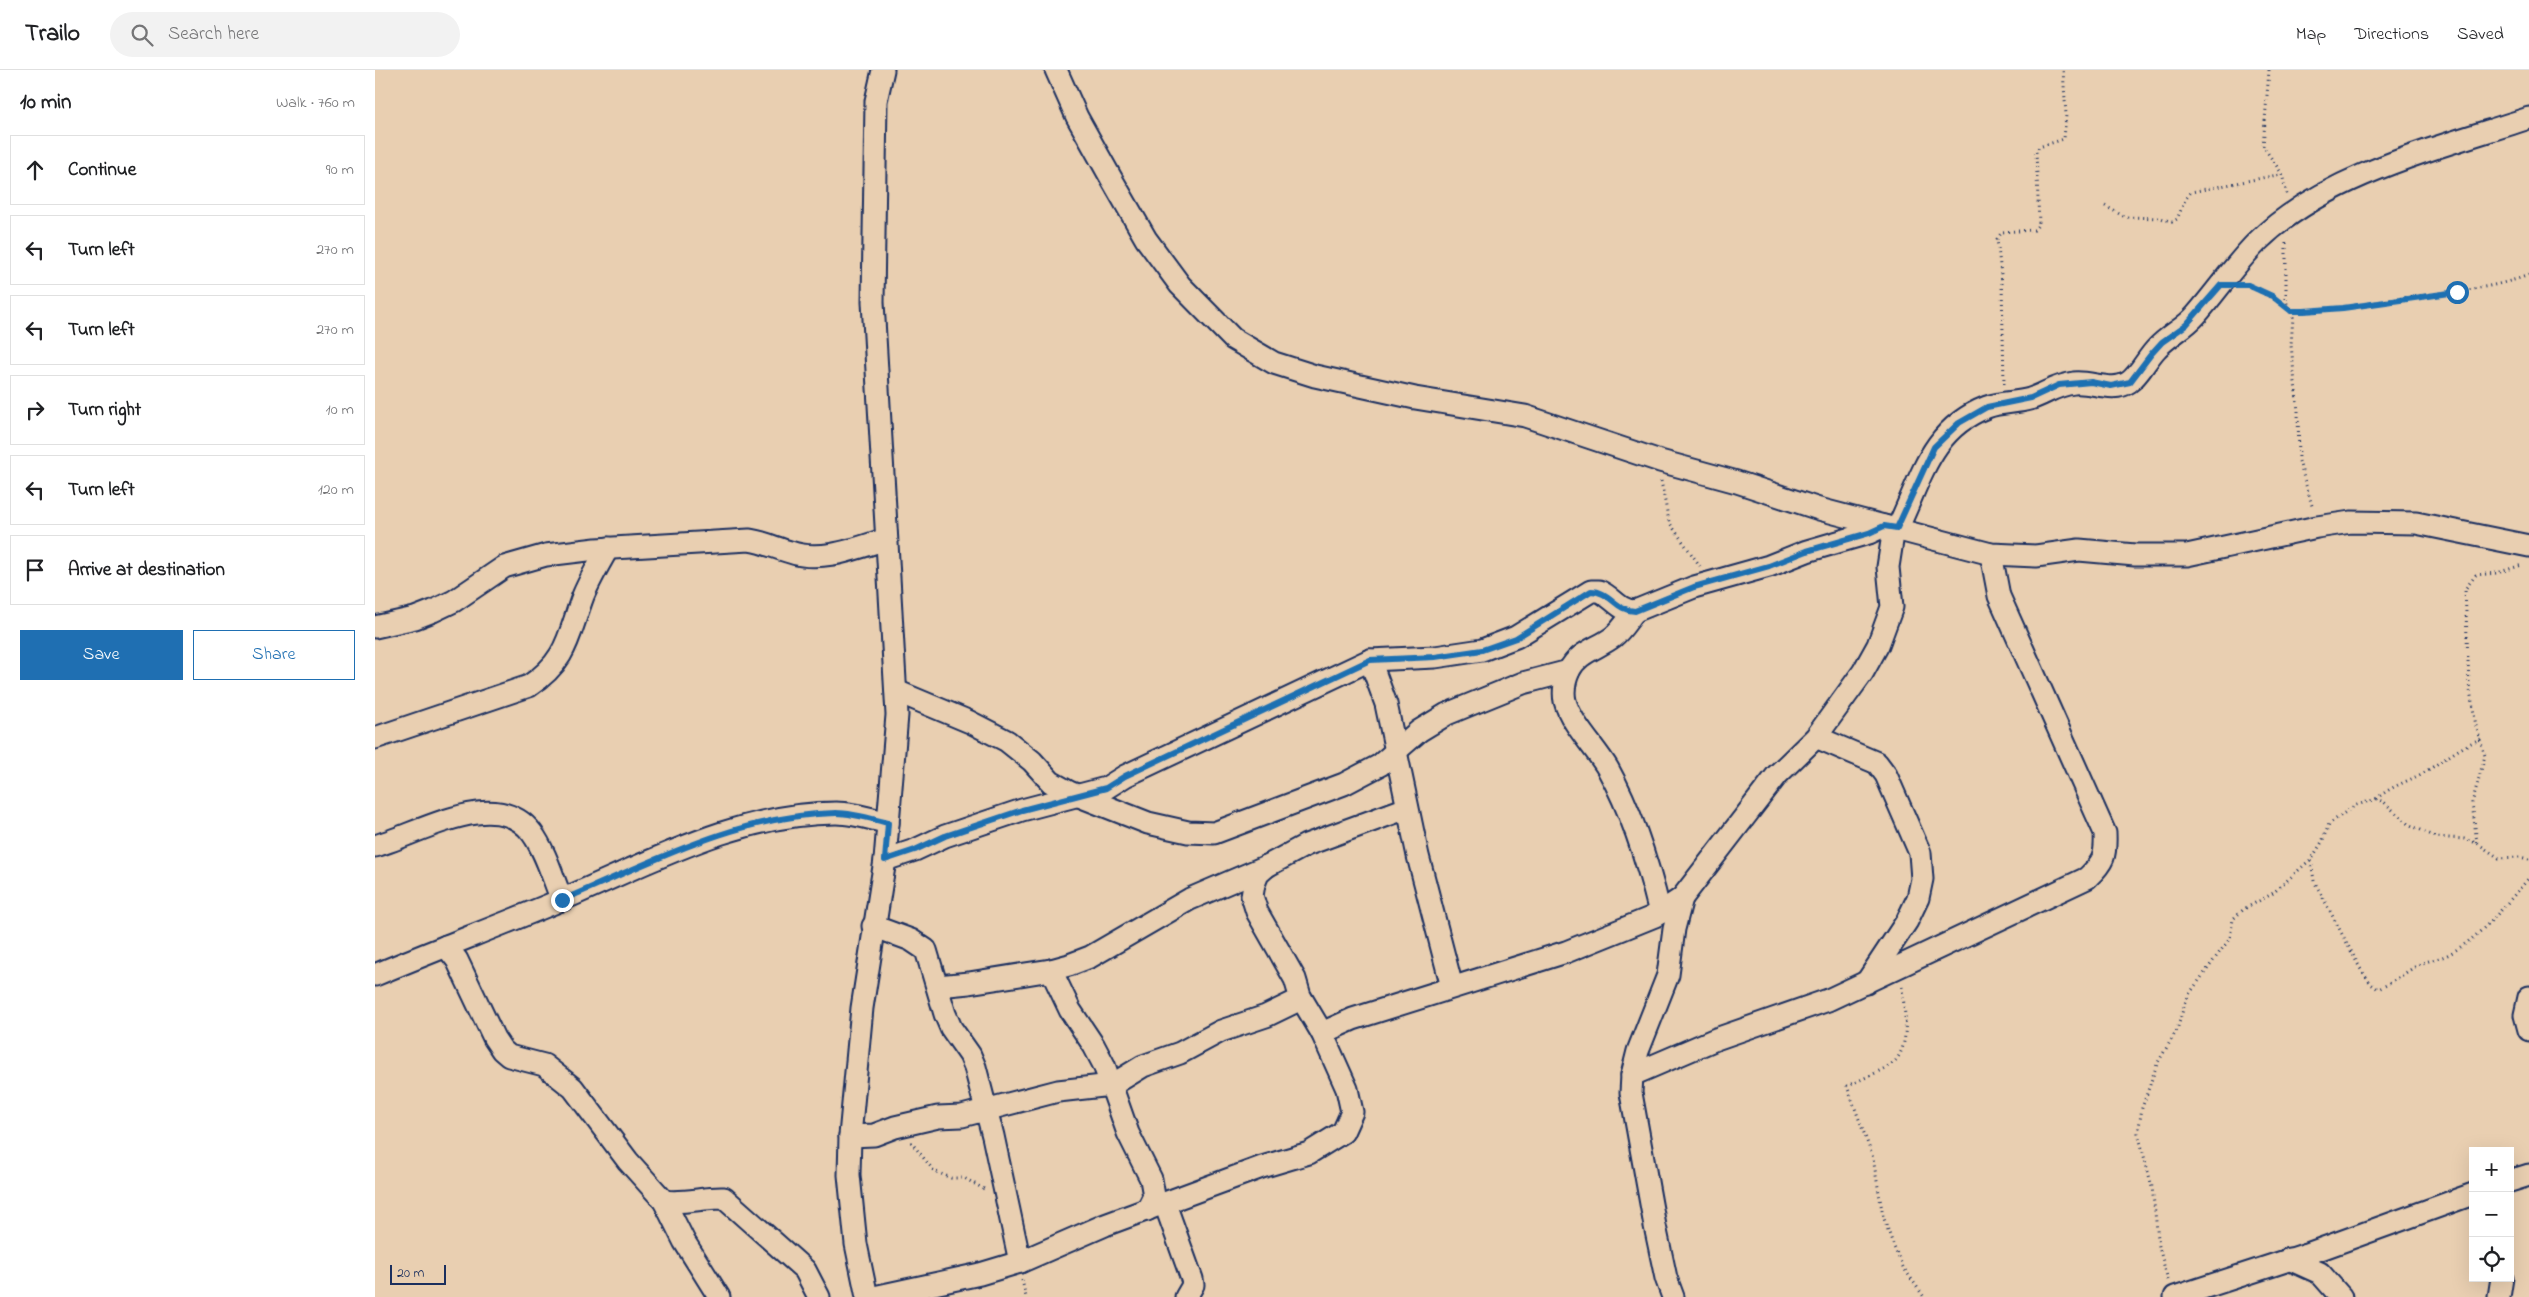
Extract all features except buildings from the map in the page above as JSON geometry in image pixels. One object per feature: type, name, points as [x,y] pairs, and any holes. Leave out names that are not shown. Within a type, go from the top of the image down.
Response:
[{"type":"street","points":[[867,1297],[856,1244],[849,1175],[850,1136],[862,1008],[873,926],[885,860],[897,715],[873,302],[876,101],[883,70]]},
{"type":"street","points":[[1056,70],[1077,117],[1146,238],[1180,285],[1233,339],[1273,363],[1315,376],[1415,398],[1525,416],[1660,461],[1737,482],[1819,509],[1991,554],[2035,556],[2079,550],[2135,555],[2187,555],[2317,527],[2351,522],[2416,523],[2529,546]]},
{"type":"street","points":[[1322,1033],[1353,1019],[1567,952],[1660,913],[1682,898],[1777,775],[1816,737],[1863,672],[1885,630],[1892,607],[1888,567],[1892,527],[1934,447],[1953,429],[1973,414],[1987,407],[2031,398],[2059,385],[2091,382],[2111,386],[2130,382],[2162,342],[2186,325],[2257,242],[2277,223],[2323,194],[2360,176],[2475,134],[2529,118]]},
{"type":"street","points":[[885,860],[915,850],[945,836],[1022,810],[1106,788],[1125,776],[1370,660],[1435,657],[1482,650],[1516,638],[1591,591],[1599,591],[1606,594],[1620,607],[1627,611],[1635,611],[1694,587],[1892,527]]},
{"type":"street","points":[[375,627],[415,618],[433,611],[455,601],[504,567],[546,555],[608,548],[749,540],[766,542],[790,552],[808,556],[848,550],[886,539]]},
{"type":"street","points":[[375,738],[529,686],[541,678],[563,654],[583,596],[608,548]]},
{"type":"street","points":[[1632,1075],[1716,1039],[1828,1000],[2087,878],[2100,866],[2106,852],[2105,833],[1999,596],[1991,554]]},
{"type":"street","points":[[1635,611],[1614,636],[1586,651],[1569,671],[1564,686],[1565,700],[1570,712],[1608,770],[1627,810],[1641,844],[1660,913]]},
{"type":"street","points":[[1370,660],[1386,704],[1407,808],[1452,987]]},
{"type":"street","points":[[896,691],[970,722],[1007,741],[1031,761],[1051,782],[1075,795],[1148,823],[1187,832],[1214,833],[1344,784],[1380,764],[1419,732],[1447,714],[1523,683],[1569,671]]},
{"type":"street","points":[[1816,737],[1877,763],[1886,775],[1920,854],[1922,879],[1918,898],[1907,921],[1866,983]]},
{"type":"street","points":[[938,986],[961,985],[1051,970],[1090,957],[1190,899],[1267,866],[1306,845],[1407,808]]},
{"type":"street","points":[[375,846],[469,814],[499,812],[520,821],[532,833],[562,900]]},
{"type":"street","points":[[375,975],[562,900],[695,842],[739,828],[798,816],[837,813],[888,823]]},
{"type":"street","points":[[874,1297],[980,1274],[1020,1262],[1105,1225],[1262,1166],[1309,1153],[1330,1142],[1343,1132],[1352,1112],[1350,1102],[1322,1033],[1301,999],[1295,979],[1261,920],[1252,896],[1258,874],[1267,866]]},
{"type":"street","points":[[1673,1297],[1666,1278],[1631,1093],[1632,1075],[1639,1051],[1668,975],[1674,928],[1682,898]]},
{"type":"street","points":[[873,926],[911,940],[926,950],[951,1028],[970,1055],[975,1067],[993,1136],[1020,1262]]},
{"type":"street","points":[[446,946],[457,960],[494,1038],[502,1050],[509,1056],[544,1065],[573,1088],[627,1160],[664,1201],[684,1241],[719,1297]]},
{"type":"street","points":[[1051,970],[1070,1010],[1094,1046],[1112,1085],[1128,1133],[1153,1186],[1153,1201],[1192,1279],[1193,1285],[1186,1297]]},
{"type":"street","points":[[2529,997],[2525,1015],[2529,1030]]},
{"type":"street","points":[[850,1136],[873,1135],[907,1124],[985,1111],[1058,1091],[1112,1085],[1143,1066],[1180,1053],[1221,1031],[1266,1016],[1301,999]]},
{"type":"street","points":[[2514,1180],[2529,1175]]},
{"type":"street","points":[[664,1201],[681,1203],[706,1198],[725,1198],[805,1270],[819,1297]]},
{"type":"street","points":[[2173,1293],[2289,1260],[2469,1198]]},
{"type":"street","points":[[2289,1260],[2320,1273],[2341,1297]]},
{"type":"street","points":[[2499,1297],[2501,1282]]},
{"type":"path","points":[[2005,403],[2001,283],[1997,239],[2002,232],[2033,230],[2039,224],[2036,152],[2039,147],[2064,139],[2063,70]]},
{"type":"path","points":[[2269,70],[2263,146],[2282,174],[2291,215],[2285,238],[2287,264],[2286,301],[2291,311],[2291,345],[2298,411],[2299,461],[2317,527]]},
{"type":"path","points":[[2105,206],[2125,217],[2161,218],[2172,222],[2177,220],[2185,200],[2191,192],[2282,174]]},
{"type":"path","points":[[2291,311],[2343,308],[2457,292],[2529,275]]},
{"type":"path","points":[[2221,285],[2248,285],[2288,307]]},
{"type":"path","points":[[1660,461],[1665,508],[1669,522],[1712,583]]},
{"type":"path","points":[[2477,843],[2472,803],[2485,756],[2476,726],[2469,684],[2465,589],[2476,575],[2512,569],[2529,561]]},
{"type":"path","points":[[2173,1293],[2159,1248],[2152,1187],[2138,1133],[2142,1108],[2157,1064],[2177,1030],[2185,1003],[2230,938],[2233,919],[2243,909],[2272,894],[2311,860],[2322,842],[2329,824],[2354,806],[2376,799],[2397,783],[2422,773],[2471,742],[2481,739]]},
{"type":"path","points":[[2376,799],[2421,830],[2436,837],[2465,839],[2477,843],[2499,858],[2520,857],[2529,859]]},
{"type":"path","points":[[2311,860],[2314,881],[2360,968],[2371,984],[2378,990],[2393,983],[2418,965],[2449,954],[2481,932],[2529,878]]},
{"type":"path","points":[[1901,966],[1906,1024],[1901,1048],[1895,1061],[1847,1086],[1873,1158],[1883,1216],[1894,1247],[1903,1267],[1924,1297]]},
{"type":"path","points":[[907,1124],[911,1142],[934,1171],[951,1178],[964,1178],[1008,1202]]},
{"type":"route","points":[[562,900],[695,842],[739,828],[798,816],[837,813],[888,823],[885,860],[915,850],[945,836],[1022,810],[1106,788],[1125,776],[1155,764],[1370,660],[1435,657],[1482,650],[1516,638],[1591,591],[1599,591],[1606,594],[1620,607],[1627,611],[1635,611],[1694,587],[1769,566],[1831,543],[1869,533],[1884,526],[1897,528],[1934,447],[1959,423],[1987,407],[2031,398],[2059,385],[2091,382],[2102,386],[2121,386],[2130,382],[2162,342],[2197,315],[2221,285],[2236,284],[2258,288],[2288,307],[2291,311],[2343,308],[2457,292]]}]
